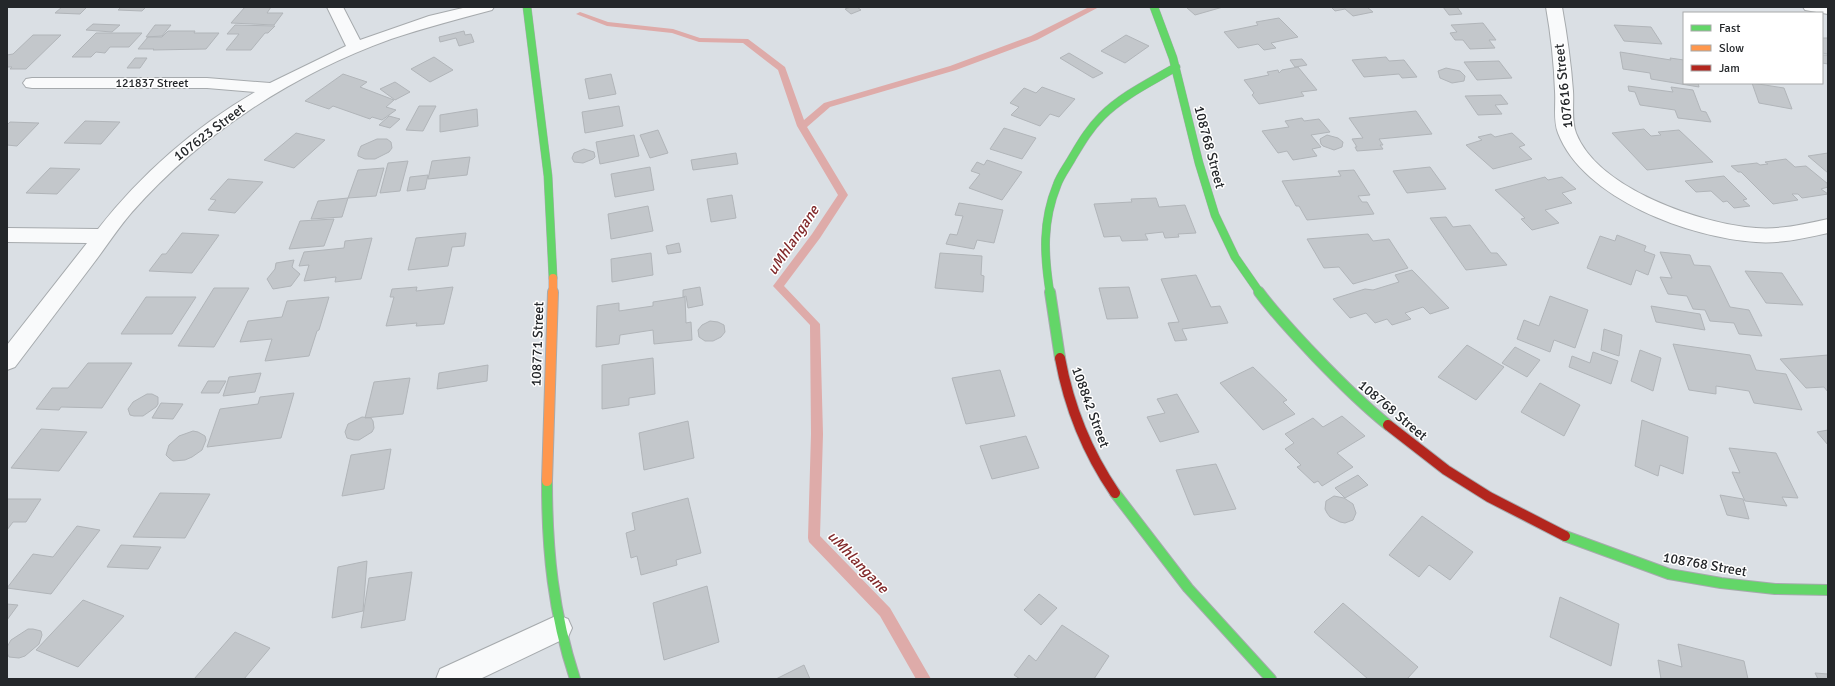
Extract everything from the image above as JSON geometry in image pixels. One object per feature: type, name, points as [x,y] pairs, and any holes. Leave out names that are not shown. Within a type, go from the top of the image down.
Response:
[{"type":"street","points":[[336,7],[355,46]]},
{"type":"street","name":"107623 Street","points":[[7,361],[102,236],[146,185],[191,143],[216,124],[272,88],[355,46],[408,27],[486,7]]},
{"type":"street","name":"108771 Street","points":[[527,7],[537,77],[545,151],[553,250],[553,307],[545,516],[550,584],[558,628],[575,679]]},
{"type":"street","name":"108768 Street","points":[[1154,7],[1167,34],[1192,136],[1215,216],[1234,255],[1247,276],[1293,333],[1366,408],[1446,470],[1489,497],[1571,539],[1669,574],[1721,583],[1775,589],[1828,590]]},
{"type":"street","name":"107616 Street","points":[[1554,7],[1562,60],[1567,133],[1580,156],[1597,173],[1628,194],[1663,212],[1684,220],[1726,231],[1758,235],[1785,234],[1828,226]]},
{"type":"street","points":[[1811,7],[1828,9]]},
{"type":"street","name":"108842 Street","points":[[1176,67],[1132,93],[1103,115],[1086,134],[1057,184],[1048,216],[1045,237],[1045,260],[1060,358],[1068,393],[1087,444],[1111,487],[1188,588],[1271,679]]},
{"type":"street","name":"121837 Street","points":[[32,83],[207,83],[272,88]]},
{"type":"street","points":[[7,235],[102,236]]},
{"type":"street","points":[[450,679],[558,628]]},
{"type":"building","points":[[62,7],[87,7],[80,14],[55,13]]},
{"type":"building","points":[[121,7],[146,7],[142,11],[118,10]]},
{"type":"building","points":[[245,7],[271,7],[267,13],[283,13],[274,25],[231,23]]},
{"type":"building","points":[[857,7],[861,10],[851,14],[845,9]]},
{"type":"building","points":[[1186,7],[1223,7],[1195,15]]},
{"type":"building","points":[[1331,7],[1367,7],[1373,12],[1353,16],[1345,9],[1335,11]]},
{"type":"building","points":[[1443,7],[1457,7],[1462,14],[1449,15]]},
{"type":"building","points":[[1279,18],[1298,37],[1271,43],[1276,48],[1264,50],[1258,44],[1238,48],[1224,32],[1258,25],[1256,22]]},
{"type":"building","points":[[1483,23],[1496,40],[1489,40],[1495,48],[1470,49],[1463,40],[1455,40],[1450,33],[1457,32],[1451,25]]},
{"type":"building","points":[[93,24],[120,25],[112,32],[86,30]]},
{"type":"building","points":[[155,25],[171,25],[162,36],[146,37]]},
{"type":"building","points":[[235,25],[275,26],[268,33],[265,33],[251,50],[226,50],[239,34],[227,34]]},
{"type":"building","points":[[1614,25],[1651,27],[1662,44],[1624,41]]},
{"type":"building","points":[[168,31],[219,33],[206,49],[138,49],[148,37],[162,37]]},
{"type":"building","points":[[464,31],[465,35],[471,34],[474,42],[459,46],[456,38],[440,42],[439,37]]},
{"type":"building","points":[[96,33],[142,33],[129,47],[110,47],[105,53],[96,52],[91,57],[72,57]]},
{"type":"building","points":[[33,35],[61,35],[26,69],[10,69],[12,67],[7,67],[7,55],[13,54]]},
{"type":"building","points":[[1126,35],[1149,46],[1125,63],[1101,51]]},
{"type":"building","points":[[1823,38],[1828,38],[1828,54],[1823,53]]},
{"type":"building","points":[[1620,52],[1671,60],[1670,58],[1683,60],[1683,84],[1698,84],[1699,87],[1651,79],[1650,73],[1623,69]]},
{"type":"building","points":[[1069,53],[1103,73],[1093,78],[1060,58]]},
{"type":"building","points":[[1823,55],[1828,55],[1828,64],[1823,63]]},
{"type":"building","points":[[434,57],[453,70],[430,82],[411,69]]},
{"type":"building","points":[[1386,57],[1389,61],[1404,60],[1417,77],[1402,78],[1399,74],[1364,77],[1352,60]]},
{"type":"building","points":[[135,58],[147,58],[140,68],[127,68]]},
{"type":"building","points":[[1302,59],[1307,65],[1295,67],[1290,60]]},
{"type":"building","points":[[1499,61],[1512,78],[1477,80],[1464,62]]},
{"type":"building","points":[[1298,67],[1317,90],[1301,92],[1304,96],[1259,104],[1252,95],[1254,93],[1244,80],[1269,75],[1267,72],[1278,70],[1279,73],[1282,70]]},
{"type":"building","points":[[1446,68],[1460,71],[1465,76],[1464,81],[1452,83],[1440,78],[1438,71]]},
{"type":"building","points":[[343,74],[367,82],[360,87],[394,100],[386,107],[396,110],[382,120],[372,117],[370,119],[333,106],[329,109],[305,101]]},
{"type":"building","points":[[611,74],[616,94],[589,99],[585,79]]},
{"type":"building","points":[[395,82],[410,92],[395,100],[380,89]]},
{"type":"building","points":[[1752,84],[1784,88],[1792,109],[1759,103]]},
{"type":"building","points":[[1628,86],[1673,92],[1671,87],[1693,90],[1701,111],[1706,112],[1711,122],[1678,118],[1675,110],[1640,105],[1635,92],[1629,91]]},
{"type":"building","points":[[1042,87],[1075,99],[1059,117],[1050,114],[1040,126],[1011,115],[1019,107],[1010,103],[1024,88],[1036,93]]},
{"type":"building","points":[[1501,95],[1508,104],[1495,105],[1502,114],[1478,115],[1465,96]]},
{"type":"building","points":[[419,106],[436,106],[423,131],[406,130]]},
{"type":"building","points":[[619,106],[623,126],[585,133],[582,112]]},
{"type":"building","points":[[477,109],[478,126],[440,132],[440,115]]},
{"type":"building","points":[[1416,111],[1432,134],[1379,139],[1383,145],[1380,145],[1383,149],[1357,151],[1355,147],[1357,147],[1352,139],[1363,138],[1349,118]]},
{"type":"building","points":[[389,116],[400,119],[390,128],[379,125]]},
{"type":"building","points":[[1302,118],[1304,121],[1319,119],[1330,132],[1311,135],[1321,147],[1312,149],[1317,156],[1293,160],[1287,151],[1278,153],[1262,131],[1289,127],[1285,121]]},
{"type":"building","points":[[85,121],[120,122],[101,144],[64,143]]},
{"type":"building","points":[[10,122],[39,123],[17,146],[7,145],[7,125]]},
{"type":"building","points":[[1004,128],[1036,138],[1022,159],[990,149]]},
{"type":"building","points":[[1644,129],[1651,136],[1661,135],[1658,132],[1679,130],[1713,162],[1647,170],[1612,133]]},
{"type":"building","points":[[658,130],[668,153],[650,158],[640,135]]},
{"type":"building","points":[[296,133],[325,140],[294,168],[264,160]]},
{"type":"building","points":[[1512,133],[1525,145],[1519,147],[1532,159],[1493,169],[1466,145],[1482,140],[1478,137],[1491,134],[1495,137]]},
{"type":"building","points":[[634,135],[639,156],[600,164],[596,142]]},
{"type":"building","points":[[1327,135],[1338,138],[1343,142],[1342,147],[1334,150],[1323,146],[1320,139]]},
{"type":"building","points":[[377,139],[387,139],[391,142],[392,148],[389,152],[375,159],[365,159],[358,156],[361,146]]},
{"type":"building","points":[[584,149],[594,152],[595,157],[583,163],[574,162],[572,158],[574,153]]},
{"type":"building","points":[[736,153],[738,164],[693,170],[691,160]]},
{"type":"building","points":[[1828,153],[1828,173],[1808,156]]},
{"type":"building","points":[[470,157],[467,175],[428,179],[432,161]]},
{"type":"building","points":[[1786,159],[1795,167],[1806,166],[1828,184],[1828,187],[1821,189],[1828,194],[1802,198],[1798,194],[1792,194],[1798,200],[1773,204],[1741,172],[1738,172],[1731,166],[1757,163],[1760,165],[1768,164],[1765,162]]},
{"type":"building","points":[[987,160],[1022,172],[1002,200],[969,188],[980,174],[971,171],[977,162],[984,165]]},
{"type":"building","points":[[408,161],[400,191],[380,193],[388,163]]},
{"type":"building","points":[[650,167],[654,190],[615,197],[611,174]]},
{"type":"building","points":[[1430,167],[1446,189],[1407,193],[1393,171]]},
{"type":"building","points":[[50,168],[80,169],[57,194],[26,193]]},
{"type":"building","points":[[384,168],[376,196],[348,198],[358,170]]},
{"type":"building","points":[[1354,170],[1370,195],[1358,196],[1362,202],[1367,202],[1374,214],[1307,220],[1299,206],[1296,206],[1282,181],[1341,176],[1338,171]]},
{"type":"building","points":[[428,175],[425,189],[407,191],[410,177]]},
{"type":"building","points":[[1724,176],[1747,199],[1743,200],[1750,206],[1734,208],[1727,201],[1723,202],[1711,191],[1696,192],[1685,181]]},
{"type":"building","points":[[1545,177],[1548,180],[1562,177],[1576,189],[1562,193],[1572,203],[1545,210],[1559,223],[1532,230],[1521,219],[1525,218],[1495,190]]},
{"type":"building","points":[[228,179],[263,182],[235,213],[208,210],[216,200],[210,199]]},
{"type":"building","points":[[732,195],[736,218],[711,222],[707,199]]},
{"type":"building","points":[[348,198],[342,217],[311,219],[318,201]]},
{"type":"building","points":[[1156,198],[1159,207],[1185,205],[1196,233],[1178,234],[1179,237],[1165,238],[1163,232],[1145,234],[1148,240],[1122,241],[1120,236],[1104,237],[1094,204],[1132,202],[1131,199]]},
{"type":"building","points":[[959,203],[1003,210],[994,243],[977,240],[974,249],[946,244],[950,234],[957,235],[963,216],[955,215]]},
{"type":"building","points":[[648,206],[653,231],[611,239],[608,214]]},
{"type":"building","points":[[1446,217],[1453,227],[1470,225],[1491,253],[1497,253],[1507,265],[1466,270],[1430,218]]},
{"type":"building","points":[[334,219],[324,246],[289,249],[300,221]]},
{"type":"building","points":[[182,233],[219,235],[192,273],[149,271],[162,254],[166,254]]},
{"type":"building","points":[[466,233],[464,246],[452,247],[448,266],[408,270],[416,238]]},
{"type":"building","points":[[1368,234],[1373,241],[1389,239],[1408,268],[1353,284],[1339,267],[1324,268],[1307,239]]},
{"type":"building","points":[[1617,235],[1646,246],[1644,251],[1655,255],[1648,275],[1636,270],[1631,285],[1587,268],[1600,236],[1615,241]]},
{"type":"building","points":[[372,238],[361,279],[335,282],[336,277],[304,281],[309,265],[299,266],[304,252],[344,248],[345,241]]},
{"type":"building","points":[[679,243],[681,252],[668,254],[666,246]]},
{"type":"building","points":[[1660,252],[1690,255],[1694,265],[1710,266],[1730,307],[1749,310],[1762,336],[1739,334],[1734,323],[1710,321],[1705,310],[1693,309],[1687,296],[1668,294],[1660,277],[1672,278]]},
{"type":"building","points":[[651,253],[653,275],[612,282],[611,259]]},
{"type":"building","points":[[940,253],[982,256],[981,275],[984,276],[983,292],[935,288]]},
{"type":"building","points":[[294,260],[292,267],[300,274],[291,286],[273,289],[267,279],[275,269],[276,263]]},
{"type":"building","points":[[1412,270],[1449,308],[1430,314],[1423,307],[1405,313],[1411,319],[1392,325],[1387,319],[1375,323],[1366,313],[1350,318],[1333,299],[1365,289],[1373,290],[1399,282],[1395,275]]},
{"type":"building","points":[[1745,271],[1782,273],[1803,305],[1766,303]]},
{"type":"building","points":[[1196,275],[1211,307],[1220,306],[1228,323],[1182,329],[1187,340],[1175,341],[1168,323],[1179,322],[1161,279]]},
{"type":"building","points":[[417,287],[416,291],[453,287],[444,324],[416,326],[417,323],[386,326],[394,297],[390,297],[392,289]]},
{"type":"building","points":[[700,287],[703,305],[688,308],[686,296],[683,297],[683,290]]},
{"type":"building","points":[[1129,287],[1138,318],[1107,319],[1099,288]]},
{"type":"building","points":[[214,288],[249,288],[214,347],[178,346]]},
{"type":"building","points":[[1550,296],[1588,310],[1575,348],[1554,340],[1550,352],[1517,339],[1524,320],[1539,326]]},
{"type":"building","points":[[146,297],[196,297],[172,334],[121,334]]},
{"type":"building","points":[[329,297],[309,356],[265,361],[272,339],[240,342],[248,321],[282,317],[287,301]]},
{"type":"building","points":[[685,297],[686,323],[691,322],[692,340],[654,344],[653,330],[620,335],[619,344],[596,347],[597,306],[619,303],[619,311],[653,306],[653,302]]},
{"type":"building","points":[[1651,306],[1700,314],[1705,330],[1656,322]]},
{"type":"building","points":[[710,321],[718,322],[724,325],[725,332],[721,337],[713,341],[705,341],[699,337],[698,330],[702,325]]},
{"type":"building","points":[[1604,329],[1622,335],[1619,356],[1601,350]]},
{"type":"building","points":[[1673,344],[1750,355],[1756,370],[1786,374],[1802,410],[1754,403],[1749,391],[1716,386],[1716,394],[1689,390]]},
{"type":"building","points":[[1467,345],[1504,367],[1476,400],[1438,377]]},
{"type":"building","points":[[1515,347],[1540,360],[1527,377],[1502,363]]},
{"type":"building","points":[[1640,350],[1661,358],[1653,391],[1631,381]]},
{"type":"building","points":[[1593,352],[1618,361],[1611,384],[1569,367],[1572,356],[1590,363]]},
{"type":"building","points":[[1828,355],[1828,392],[1824,387],[1806,388],[1780,359]]},
{"type":"building","points":[[653,358],[655,394],[629,398],[629,405],[602,409],[602,365]]},
{"type":"building","points":[[88,363],[132,363],[102,408],[61,407],[59,410],[36,409],[52,388],[68,388]]},
{"type":"building","points":[[488,365],[487,381],[437,389],[439,373]]},
{"type":"building","points":[[1253,367],[1287,400],[1283,402],[1295,414],[1263,430],[1220,383]]},
{"type":"building","points":[[1000,370],[1015,416],[966,424],[952,378]]},
{"type":"building","points":[[261,373],[255,392],[223,396],[229,377]]},
{"type":"building","points":[[410,378],[403,414],[365,418],[374,382]]},
{"type":"building","points":[[208,381],[226,381],[219,393],[201,393]]},
{"type":"building","points":[[1540,383],[1580,405],[1564,436],[1521,412]]},
{"type":"building","points":[[294,393],[281,438],[207,447],[220,409],[258,404],[260,397]]},
{"type":"building","points":[[147,394],[152,394],[158,397],[158,404],[156,407],[143,416],[130,415],[128,409],[133,402]]},
{"type":"building","points":[[1177,394],[1199,432],[1160,442],[1147,417],[1165,413],[1157,399]]},
{"type":"building","points":[[161,403],[183,404],[173,419],[152,418]]},
{"type":"building","points":[[1342,416],[1365,436],[1337,453],[1353,467],[1322,486],[1318,481],[1314,483],[1297,467],[1301,465],[1285,449],[1294,443],[1285,434],[1313,418],[1323,427]]},
{"type":"building","points":[[362,417],[371,418],[373,421],[374,428],[372,432],[359,440],[347,438],[345,432],[348,424]]},
{"type":"building","points":[[1642,420],[1688,437],[1683,474],[1660,465],[1658,476],[1635,466]]},
{"type":"building","points":[[688,421],[694,458],[644,470],[639,433]]},
{"type":"building","points":[[41,429],[87,432],[59,471],[11,468]]},
{"type":"building","points":[[1828,430],[1828,445],[1817,432]]},
{"type":"building","points":[[193,431],[205,436],[206,440],[202,450],[185,460],[173,461],[166,455],[169,445],[179,436]]},
{"type":"building","points":[[1026,436],[1039,468],[992,479],[980,446]]},
{"type":"building","points":[[1729,448],[1776,453],[1798,498],[1782,497],[1787,506],[1745,501],[1732,472],[1740,473]]},
{"type":"building","points":[[391,449],[384,489],[342,496],[351,455]]},
{"type":"building","points":[[1216,464],[1236,509],[1194,515],[1176,470]]},
{"type":"building","points":[[1358,475],[1368,485],[1345,498],[1335,488]]},
{"type":"building","points":[[160,493],[210,494],[185,538],[133,537]]},
{"type":"building","points":[[1720,495],[1743,499],[1749,519],[1727,515]]},
{"type":"building","points":[[1334,496],[1344,498],[1353,504],[1356,513],[1353,520],[1345,523],[1330,517],[1325,509],[1326,501]]},
{"type":"building","points":[[688,498],[701,553],[676,560],[677,565],[641,575],[637,556],[631,558],[626,533],[635,530],[632,513]]},
{"type":"building","points":[[7,499],[41,499],[26,522],[13,522],[7,530]]},
{"type":"building","points":[[1422,516],[1473,552],[1450,580],[1429,565],[1419,577],[1389,555]]},
{"type":"building","points":[[77,526],[100,530],[51,594],[7,588],[33,554],[53,557]]},
{"type":"building","points":[[121,545],[161,547],[148,569],[107,567]]},
{"type":"building","points":[[367,561],[363,611],[332,618],[338,567]]},
{"type":"building","points":[[412,572],[405,620],[361,628],[369,578]]},
{"type":"building","points":[[707,586],[719,642],[664,660],[653,603]]},
{"type":"building","points":[[1039,594],[1057,608],[1041,625],[1024,610]]},
{"type":"building","points":[[1560,597],[1619,624],[1611,666],[1550,637]]},
{"type":"building","points":[[83,600],[124,616],[78,667],[36,650]]},
{"type":"building","points":[[1343,603],[1418,667],[1407,679],[1368,679],[1314,632]]},
{"type":"building","points":[[7,604],[18,605],[7,620]]},
{"type":"building","points":[[1062,625],[1109,656],[1094,679],[1020,679],[1014,675],[1029,655],[1036,661]]},
{"type":"building","points":[[28,629],[41,631],[42,635],[39,644],[25,656],[19,658],[9,657],[7,647],[11,640]]},
{"type":"building","points":[[235,632],[270,648],[244,679],[194,679]]},
{"type":"building","points":[[1678,644],[1744,661],[1748,679],[1661,679],[1658,660],[1682,667]]},
{"type":"building","points":[[804,665],[810,679],[776,679]]},
{"type":"building","points":[[1815,673],[1828,674],[1828,679],[1818,679]]},
{"type":"waterway","points":[[802,126],[827,105],[953,68],[1034,38],[1095,7]]},
{"type":"waterway","name":"uMhlangane","points":[[580,14],[607,24],[673,31],[699,40],[745,41],[782,69],[802,126]]},
{"type":"waterway","name":"uMhlangane","points":[[802,126],[843,195],[816,236],[778,286],[815,324],[817,434],[814,538],[885,612],[924,679]]},
{"type":"traffic: fast","points":[[527,7],[548,176],[551,210],[553,278]]},
{"type":"traffic: fast","points":[[1154,7],[1173,58],[1206,189],[1224,237],[1235,257],[1262,296],[1292,332],[1355,396],[1388,425]]},
{"type":"traffic: fast","points":[[1060,358],[1045,260],[1045,237],[1048,216],[1057,184],[1086,134],[1103,115],[1132,93],[1176,67]]},
{"type":"traffic: fast","points":[[547,481],[549,557],[555,605],[560,629],[575,679]]},
{"type":"traffic: fast","points":[[1115,493],[1188,588],[1271,679]]},
{"type":"traffic: fast","points":[[1565,536],[1669,574],[1721,583],[1775,589],[1828,590]]},
{"type":"traffic: slow","points":[[547,481],[553,278]]},
{"type":"traffic: jam","points":[[1060,358],[1067,392],[1080,428],[1096,463],[1115,493]]},
{"type":"traffic: jam","points":[[1388,425],[1446,470],[1489,497],[1565,536]]}]
